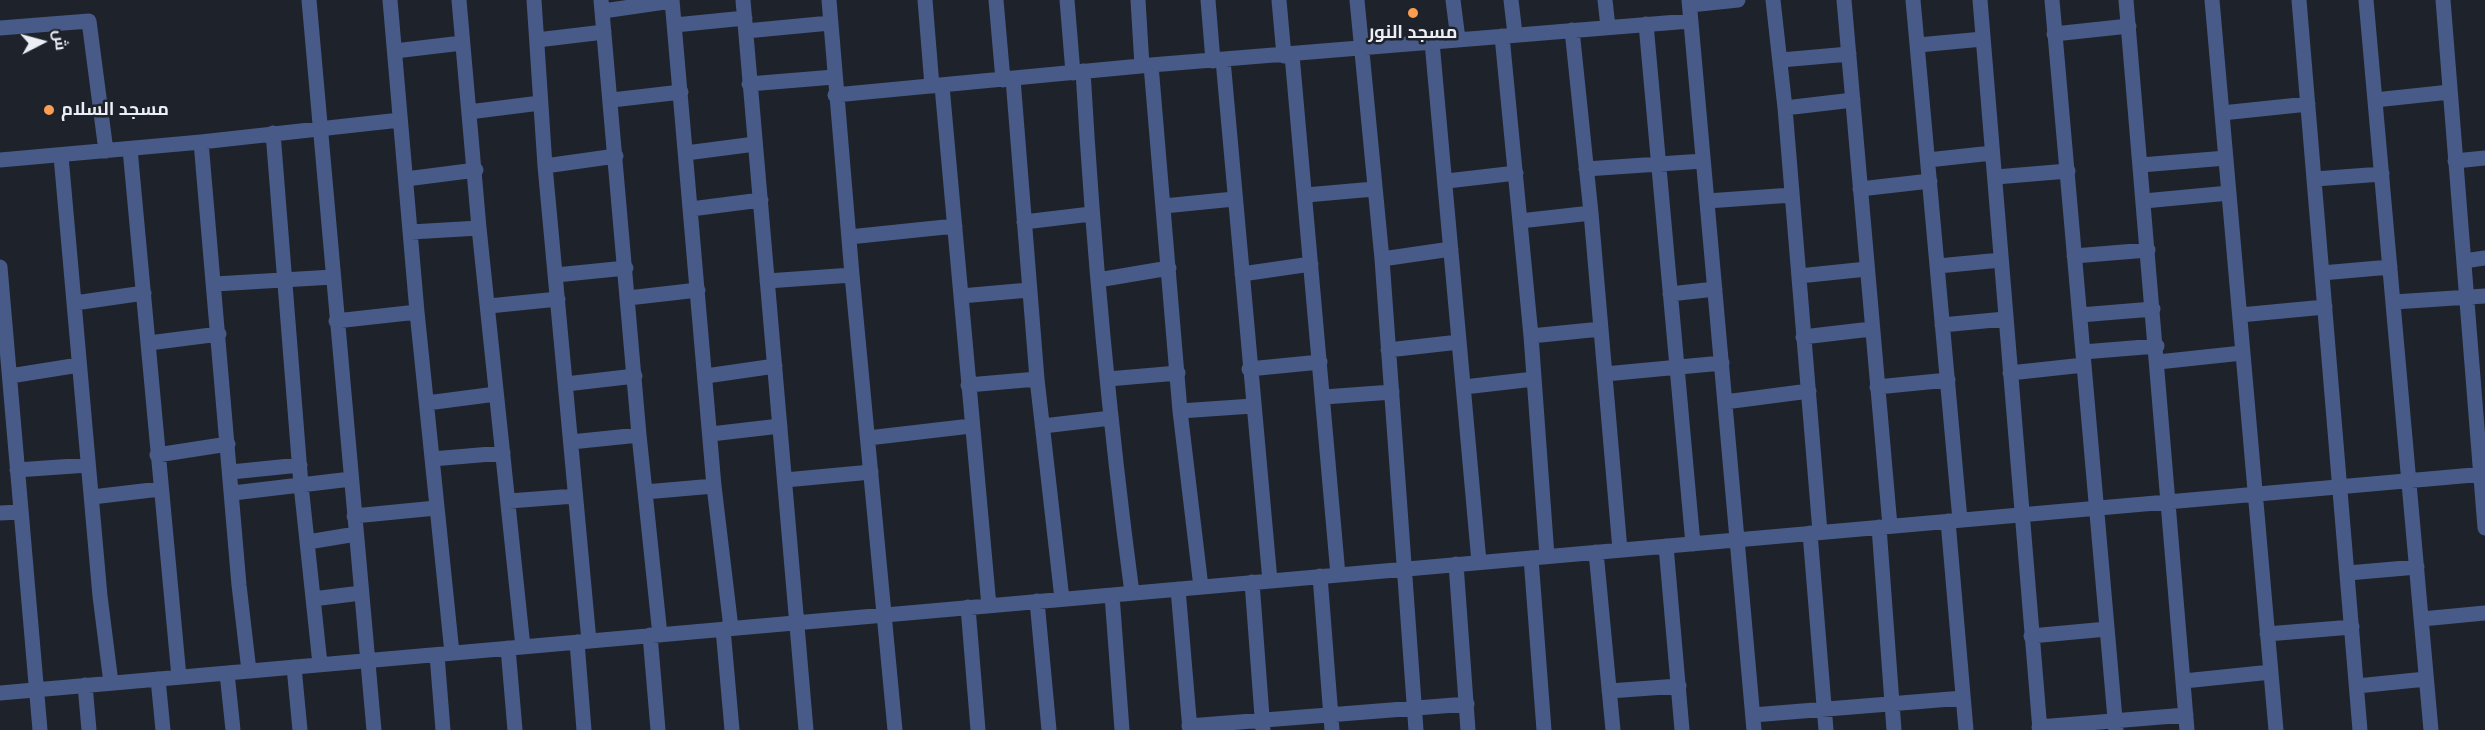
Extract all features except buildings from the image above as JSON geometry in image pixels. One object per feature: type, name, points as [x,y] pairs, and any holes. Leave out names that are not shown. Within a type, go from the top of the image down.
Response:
[{"type":"street","points":[[309,0],[374,730]]},
{"type":"street","points":[[390,0],[436,508],[445,654],[443,730]]},
{"type":"street","points":[[459,0],[476,170],[479,228],[523,647]]},
{"type":"street","points":[[534,0],[545,166],[575,496],[583,641],[584,730]]},
{"type":"street","points":[[743,0],[806,730]]},
{"type":"street","points":[[829,0],[834,77],[895,730]]},
{"type":"street","points":[[925,0],[955,226],[971,426],[989,606]]},
{"type":"street","points":[[996,0],[1008,80],[1024,222],[1037,379],[1062,599]]},
{"type":"street","points":[[1067,0],[1078,72],[1111,418],[1132,593]]},
{"type":"street","points":[[1138,0],[1164,206],[1180,411],[1201,587]]},
{"type":"street","points":[[1208,0],[1218,61],[1234,199],[1270,581]]},
{"type":"street","points":[[1279,0],[1306,195],[1338,575]]},
{"type":"street","points":[[1357,0],[1382,259],[1416,730]]},
{"type":"street","points":[[1454,0],[1458,39]]},
{"type":"street","points":[[1511,0],[1509,35],[1516,173],[1531,336],[1547,556]]},
{"type":"street","points":[[1605,0],[1608,27]]},
{"type":"street","points":[[836,95],[1147,65],[1218,61],[1646,24],[1690,9],[1738,0]]},
{"type":"street","points":[[1773,0],[1785,108],[1809,391],[1826,730]]},
{"type":"street","points":[[1844,0],[1877,387],[1894,730]]},
{"type":"street","points":[[1913,0],[1948,380],[1966,730]]},
{"type":"street","points":[[1980,0],[2039,728],[2186,722],[2170,501],[2127,0]]},
{"type":"street","points":[[2052,0],[2116,725]]},
{"type":"street","points":[[2212,0],[2276,730]]},
{"type":"street","points":[[2299,0],[2360,730]]},
{"type":"street","points":[[2366,0],[2431,730]]},
{"type":"street","points":[[2443,0],[2466,297],[2483,474],[2485,528]]},
{"type":"street","points":[[658,730],[655,635],[645,492],[602,5],[672,1],[711,434],[727,629],[732,730]]},
{"type":"street","points":[[1690,9],[1754,722],[1824,710],[1963,698]]},
{"type":"street","points":[[0,28],[89,21],[106,151]]},
{"type":"street","points":[[675,25],[830,22]]},
{"type":"street","points":[[1646,24],[1693,544]]},
{"type":"street","points":[[2054,33],[2128,26]]},
{"type":"street","points":[[1572,30],[1602,329],[1620,550]]},
{"type":"street","points":[[537,40],[604,32]]},
{"type":"street","points":[[1918,45],[1983,39]]},
{"type":"street","points":[[1432,42],[1447,181],[1479,562]]},
{"type":"street","points":[[395,51],[462,43]]},
{"type":"street","points":[[1780,60],[1849,54]]},
{"type":"street","points":[[749,84],[834,77]]},
{"type":"street","points":[[612,100],[681,92]]},
{"type":"street","points":[[2375,100],[2450,92]]},
{"type":"street","points":[[1785,108],[1853,100]]},
{"type":"street","points":[[469,112],[540,103]]},
{"type":"street","points":[[2222,113],[2308,104]]},
{"type":"street","points":[[0,160],[201,142],[400,120]]},
{"type":"street","points":[[273,133],[301,485],[320,664]]},
{"type":"street","points":[[201,142],[249,671]]},
{"type":"street","points":[[686,153],[755,144]]},
{"type":"street","points":[[130,149],[179,677]]},
{"type":"street","points":[[1928,160],[1992,153]]},
{"type":"street","points":[[61,156],[88,465],[111,683]]},
{"type":"street","points":[[545,166],[616,156]]},
{"type":"street","points":[[2141,165],[2226,158]]},
{"type":"street","points":[[2456,161],[2485,158]]},
{"type":"street","points":[[1586,169],[1703,161]]},
{"type":"street","points":[[406,178],[476,170]]},
{"type":"street","points":[[1996,177],[2068,171]]},
{"type":"street","points":[[1447,181],[1516,173]]},
{"type":"street","points":[[2315,179],[2382,174]]},
{"type":"street","points":[[1860,189],[1930,181]]},
{"type":"street","points":[[1306,195],[1374,189]]},
{"type":"street","points":[[2144,201],[2229,193]]},
{"type":"street","points":[[1707,201],[1792,195]]},
{"type":"street","points":[[1164,206],[1234,199]]},
{"type":"street","points":[[691,209],[761,200]]},
{"type":"street","points":[[1520,221],[1591,213]]},
{"type":"street","points":[[1024,222],[1091,214]]},
{"type":"street","points":[[849,237],[955,226]]},
{"type":"street","points":[[411,232],[479,228]]},
{"type":"street","points":[[1382,259],[1451,249]]},
{"type":"street","points":[[2074,256],[2148,250]]},
{"type":"street","points":[[2464,261],[2485,258]]},
{"type":"street","points":[[1938,266],[2001,260]]},
{"type":"street","points":[[1242,274],[1311,264]]},
{"type":"street","points":[[0,267],[40,730]]},
{"type":"street","points":[[2322,273],[2390,267]]},
{"type":"street","points":[[556,275],[626,268]]},
{"type":"street","points":[[1098,280],[1169,268]]},
{"type":"street","points":[[1799,276],[1867,269]]},
{"type":"street","points":[[767,281],[852,275]]},
{"type":"street","points":[[215,284],[333,278]]},
{"type":"street","points":[[1670,294],[1715,289]]},
{"type":"street","points":[[628,298],[698,290]]},
{"type":"street","points":[[962,296],[1029,290]]},
{"type":"street","points":[[75,303],[144,293]]},
{"type":"street","points":[[2394,302],[2485,296]]},
{"type":"street","points":[[489,306],[558,299]]},
{"type":"street","points":[[2240,315],[2325,307]]},
{"type":"street","points":[[2080,315],[2153,309]]},
{"type":"street","points":[[336,321],[417,312]]},
{"type":"street","points":[[1942,325],[2005,319]]},
{"type":"street","points":[[1531,336],[1602,329]]},
{"type":"street","points":[[1803,337],[1871,329]]},
{"type":"street","points":[[149,344],[219,334]]},
{"type":"street","points":[[1388,350],[1459,342]]},
{"type":"street","points":[[2010,373],[2157,345]]},
{"type":"street","points":[[2158,362],[2242,353]]},
{"type":"street","points":[[1249,369],[1320,362]]},
{"type":"street","points":[[1605,374],[1722,363]]},
{"type":"street","points":[[10,376],[79,365]]},
{"type":"street","points":[[706,376],[775,366]]},
{"type":"street","points":[[1108,379],[1178,373]]},
{"type":"street","points":[[566,384],[635,376]]},
{"type":"street","points":[[968,385],[1037,379]]},
{"type":"street","points":[[1464,387],[1534,379]]},
{"type":"street","points":[[1877,387],[1948,380]]},
{"type":"street","points":[[1725,402],[1809,391]]},
{"type":"street","points":[[1324,397],[1392,392]]},
{"type":"street","points":[[427,403],[496,394]]},
{"type":"street","points":[[1180,411],[1253,406]]},
{"type":"street","points":[[1043,426],[1111,418]]},
{"type":"street","points":[[711,434],[780,426]]},
{"type":"street","points":[[868,438],[971,426]]},
{"type":"street","points":[[571,442],[639,435]]},
{"type":"street","points":[[158,454],[228,444]]},
{"type":"street","points":[[432,459],[503,453]]},
{"type":"street","points":[[17,470],[88,465]]},
{"type":"street","points":[[231,472],[300,465]]},
{"type":"street","points":[[785,480],[871,472]]},
{"type":"street","points":[[0,693],[2483,474]]},
{"type":"street","points":[[232,493],[351,479]]},
{"type":"street","points":[[645,492],[714,486]]},
{"type":"street","points":[[92,497],[160,489]]},
{"type":"street","points":[[509,501],[575,496]]},
{"type":"street","points":[[354,516],[436,508]]},
{"type":"street","points":[[0,513],[20,512]]},
{"type":"street","points":[[308,542],[356,534]]},
{"type":"street","points":[[1666,546],[1682,730]]},
{"type":"street","points":[[1596,552],[1612,730]]},
{"type":"street","points":[[1531,558],[1544,730]]},
{"type":"street","points":[[1456,564],[1468,730]]},
{"type":"street","points":[[2348,573],[2417,567]]},
{"type":"street","points":[[1320,576],[1332,730]]},
{"type":"street","points":[[1252,582],[1262,725]]},
{"type":"street","points":[[1178,589],[1189,728],[1262,725],[1330,714],[1467,704]]},
{"type":"street","points":[[313,599],[361,593]]},
{"type":"street","points":[[1112,595],[1122,730]]},
{"type":"street","points":[[1037,601],[1049,730]]},
{"type":"street","points":[[968,607],[978,730]]},
{"type":"street","points":[[2422,619],[2485,613]]},
{"type":"street","points":[[2267,634],[2352,627]]},
{"type":"street","points":[[2031,636],[2107,628]]},
{"type":"street","points":[[507,648],[515,730]]},
{"type":"street","points":[[294,667],[300,730]]},
{"type":"street","points":[[2184,681],[2271,672]]},
{"type":"street","points":[[227,673],[233,730]]},
{"type":"street","points":[[158,679],[163,730]]},
{"type":"street","points":[[2357,686],[2426,680]]},
{"type":"street","points":[[85,685],[89,730]]},
{"type":"street","points":[[1609,691],[1678,686]]},
{"type":"place","name":"مسجد النور","points":[[1413,13]]},
{"type":"place","name":"مسجد السلام","points":[[49,110]]}]
